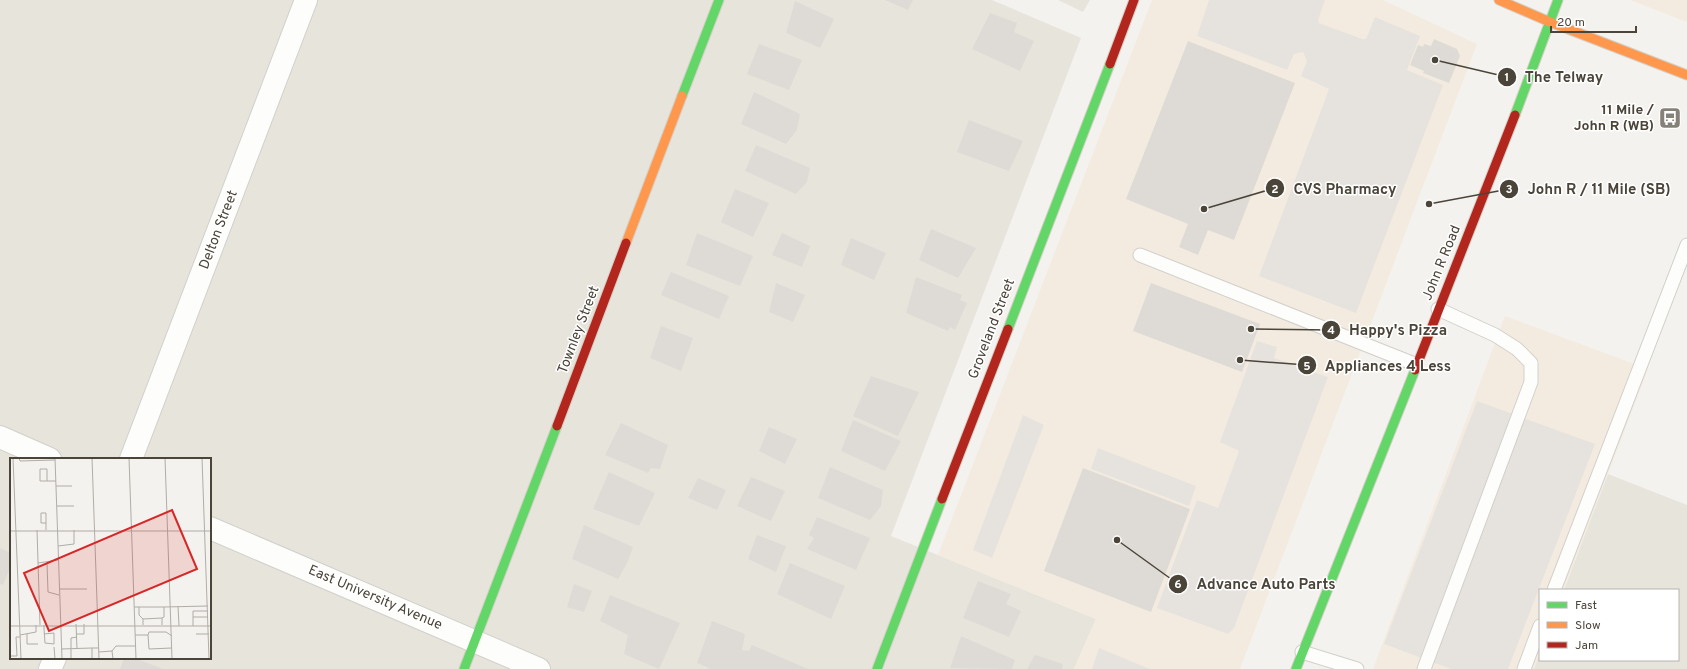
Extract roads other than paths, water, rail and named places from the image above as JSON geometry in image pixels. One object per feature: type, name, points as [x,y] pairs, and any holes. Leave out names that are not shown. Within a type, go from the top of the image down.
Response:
[{"type":"street","name":"Delton Street","points":[[131,458],[306,0]]},
{"type":"street","name":"Townley Street","points":[[464,669],[719,0]]},
{"type":"street","name":"Groveland Street","points":[[877,669],[1134,0]]},
{"type":"street","points":[[1499,0],[1550,22],[1687,76]]},
{"type":"street","name":"John R Road","points":[[1296,669],[1438,309],[1482,202],[1558,0]]},
{"type":"street","points":[[0,437],[48,458]]},
{"type":"street","name":"East University Avenue","points":[[211,528],[539,669]]},
{"type":"street","points":[[50,669],[55,659]]},
{"type":"lane","points":[[1554,589],[1687,245]]},
{"type":"lane","points":[[1140,255],[1417,364]]},
{"type":"lane","points":[[1424,669],[1531,382],[1531,363],[1517,349],[1495,335],[1438,309]]},
{"type":"lane","points":[[1524,669],[1539,629]]},
{"type":"lane","points":[[1302,652],[1357,669]]},
{"type":"place","name":"The Telway","points":[[1435,60]]},
{"type":"place","name":"11 Mile / John R (WB)","points":[[1670,118]]},
{"type":"place","name":"John R / 11 Mile (SB)","points":[[1429,204]]},
{"type":"place","name":"CVS Pharmacy","points":[[1204,209]]},
{"type":"place","name":"Happy's Pizza","points":[[1251,329]]},
{"type":"place","name":"Appliances 4 Less","points":[[1240,360]]},
{"type":"place","name":"Advance Auto Parts","points":[[1117,540]]}]
